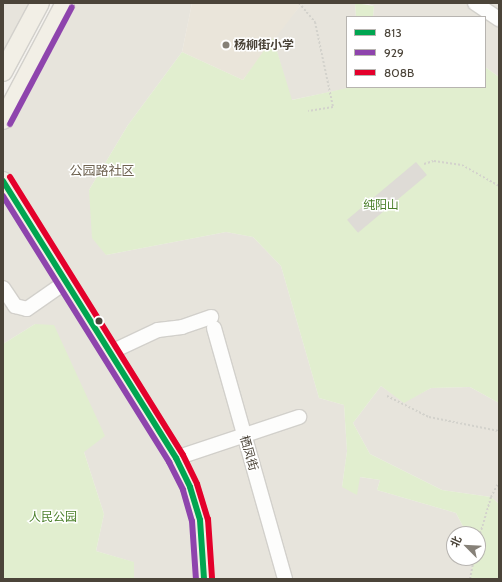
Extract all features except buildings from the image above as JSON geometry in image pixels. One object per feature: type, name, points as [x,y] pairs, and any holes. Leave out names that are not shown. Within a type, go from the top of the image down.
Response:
[{"type":"main road","points":[[3,72],[40,3]]},
{"type":"main road","points":[[3,117],[66,3]]},
{"type":"main road","points":[[3,181],[176,458],[190,487],[200,520],[204,579]]},
{"type":"street","points":[[474,3],[499,19]]},
{"type":"street","points":[[3,288],[15,306],[21,310],[27,309],[66,281]]},
{"type":"street","name":"栖凤街","points":[[111,352],[158,330],[213,323],[285,579]]},
{"type":"street","points":[[176,458],[299,417]]},
{"type":"path","points":[[299,3],[315,22],[333,107],[308,111]]},
{"type":"path","points":[[424,164],[441,161],[462,165],[499,186]]},
{"type":"path","points":[[387,396],[429,417],[499,431]]},
{"type":"path","points":[[483,526],[492,497],[499,482]]},
{"type":"path","points":[[470,579],[472,566]]},
{"type":"shaded area","points":[[3,3],[40,3],[3,72]]},
{"type":"shaded area","points":[[65,3],[192,3],[182,52],[128,125],[89,190],[106,255],[226,232],[253,237],[281,266],[319,398],[344,405],[347,451],[342,487],[359,477],[380,480],[377,490],[456,513],[463,526],[446,526],[446,566],[472,566],[470,579],[134,579],[133,562],[96,551],[104,514],[84,452],[35,324],[3,344],[3,120]]},
{"type":"shaded area","name":"杨柳街小学","points":[[192,3],[299,3],[300,6],[243,80],[182,52]]},
{"type":"shaded area","points":[[299,3],[355,3],[356,16],[346,16],[346,88],[350,88],[291,100],[273,38],[300,6]]},
{"type":"shaded area","points":[[366,3],[499,3],[499,77],[486,68],[486,16],[373,16],[374,6]]},
{"type":"shaded area","points":[[381,386],[404,402],[431,388],[470,387],[499,403],[499,504],[491,497],[442,490],[370,454],[353,423]]},
{"type":"green space","points":[[355,3],[374,6],[373,16],[356,16]]},
{"type":"green space","name":"纯阳山","points":[[273,38],[292,100],[347,88],[486,88],[486,68],[499,77],[499,403],[470,387],[431,388],[404,403],[381,386],[353,423],[370,454],[442,490],[491,497],[499,504],[499,579],[470,579],[472,566],[486,566],[486,526],[463,526],[456,513],[377,490],[380,480],[360,477],[357,495],[342,487],[347,451],[344,405],[319,398],[281,266],[253,237],[226,232],[106,255],[92,238],[89,190],[128,125],[182,52],[243,80]]},
{"type":"green space","name":"人民公园","points":[[35,324],[54,325],[105,436],[84,452],[104,514],[96,551],[134,562],[134,579],[3,579],[3,344]]},
{"type":"transit line","name":"929","points":[[10,124],[72,7]]},
{"type":"transit line","name":"808B","points":[[10,177],[183,455],[197,484],[208,519],[212,578]]},
{"type":"transit line","name":"813","points":[[3,181],[176,458],[190,487],[200,520],[204,579]]},
{"type":"transit line","name":"929","points":[[3,196],[169,462],[183,490],[192,521],[196,579]]},
{"type":"place","name":"杨柳街小学","points":[[226,45]]},
{"type":"district","name":"公园路社区","points":[[102,170]]}]
